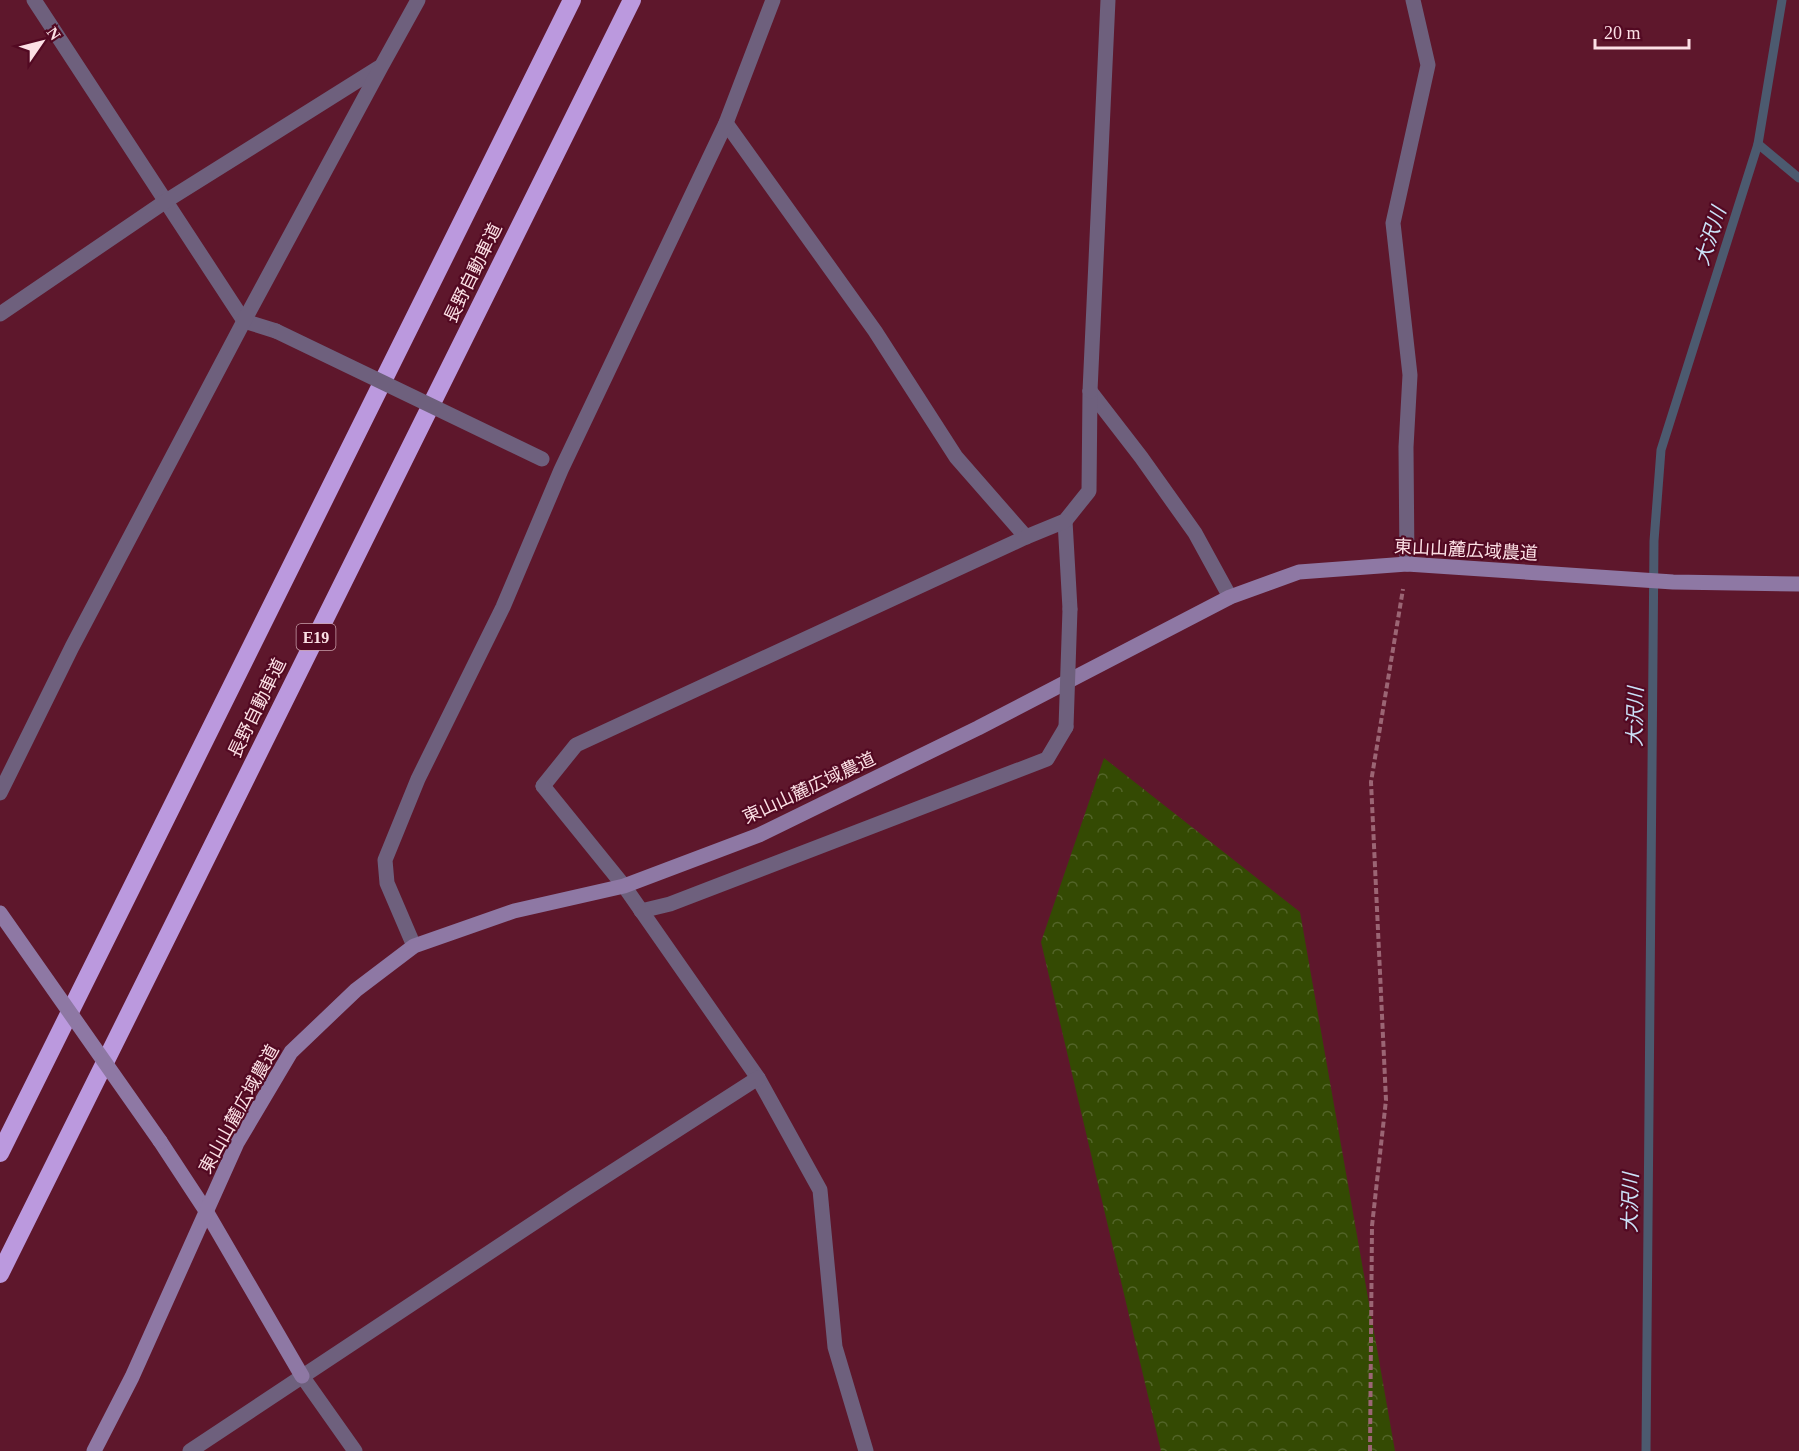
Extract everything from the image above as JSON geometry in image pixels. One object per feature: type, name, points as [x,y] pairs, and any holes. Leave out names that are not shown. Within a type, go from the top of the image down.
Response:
[{"type":"highway","name":"長野自動車道","points":[[0,1153],[572,0]]},
{"type":"highway","name":"長野自動車道","points":[[0,1274],[632,0]]},
{"type":"street","points":[[34,0],[244,321],[276,331],[561,470]]},
{"type":"street","points":[[0,793],[72,647],[244,321],[418,0]]},
{"type":"street","points":[[414,946],[387,883],[385,860],[418,779],[503,607],[561,470],[726,123],[773,0]]},
{"type":"street","points":[[866,1451],[835,1347],[820,1190],[758,1078],[624,886],[543,786],[576,745],[1065,521],[1089,491],[1090,391],[1108,0]]},
{"type":"street","points":[[1407,564],[1406,447],[1410,375],[1393,223],[1428,65],[1413,0]]},
{"type":"street","points":[[0,314],[166,201],[381,67]]},
{"type":"street","points":[[726,123],[875,331],[956,457],[1026,537]]},
{"type":"street","points":[[1090,391],[1195,533],[1230,597]]},
{"type":"street","points":[[640,912],[670,904],[1047,759],[1066,728],[1070,609],[1065,521]]},
{"type":"street","name":"東山山麓広域農道","points":[[94,1451],[132,1377],[237,1143],[291,1052],[356,990],[414,946],[514,911],[624,886],[759,835],[978,728],[1230,597],[1299,572],[1407,564],[1673,582],[1799,584]]},
{"type":"street","points":[[0,913],[160,1141],[206,1211],[302,1376],[355,1451]]},
{"type":"street","points":[[190,1451],[573,1197],[758,1078]]},
{"type":"path","points":[[1370,1451],[1372,1226],[1386,1100],[1371,782],[1407,564]]},
{"type":"green space","points":[[1104,758],[1300,912],[1395,1451],[1161,1451],[1041,942]]},
{"type":"waterway","name":"大沢川","points":[[1646,1451],[1654,541],[1661,450],[1758,144],[1782,0]]},
{"type":"waterway","points":[[1758,144],[1799,178]]}]
